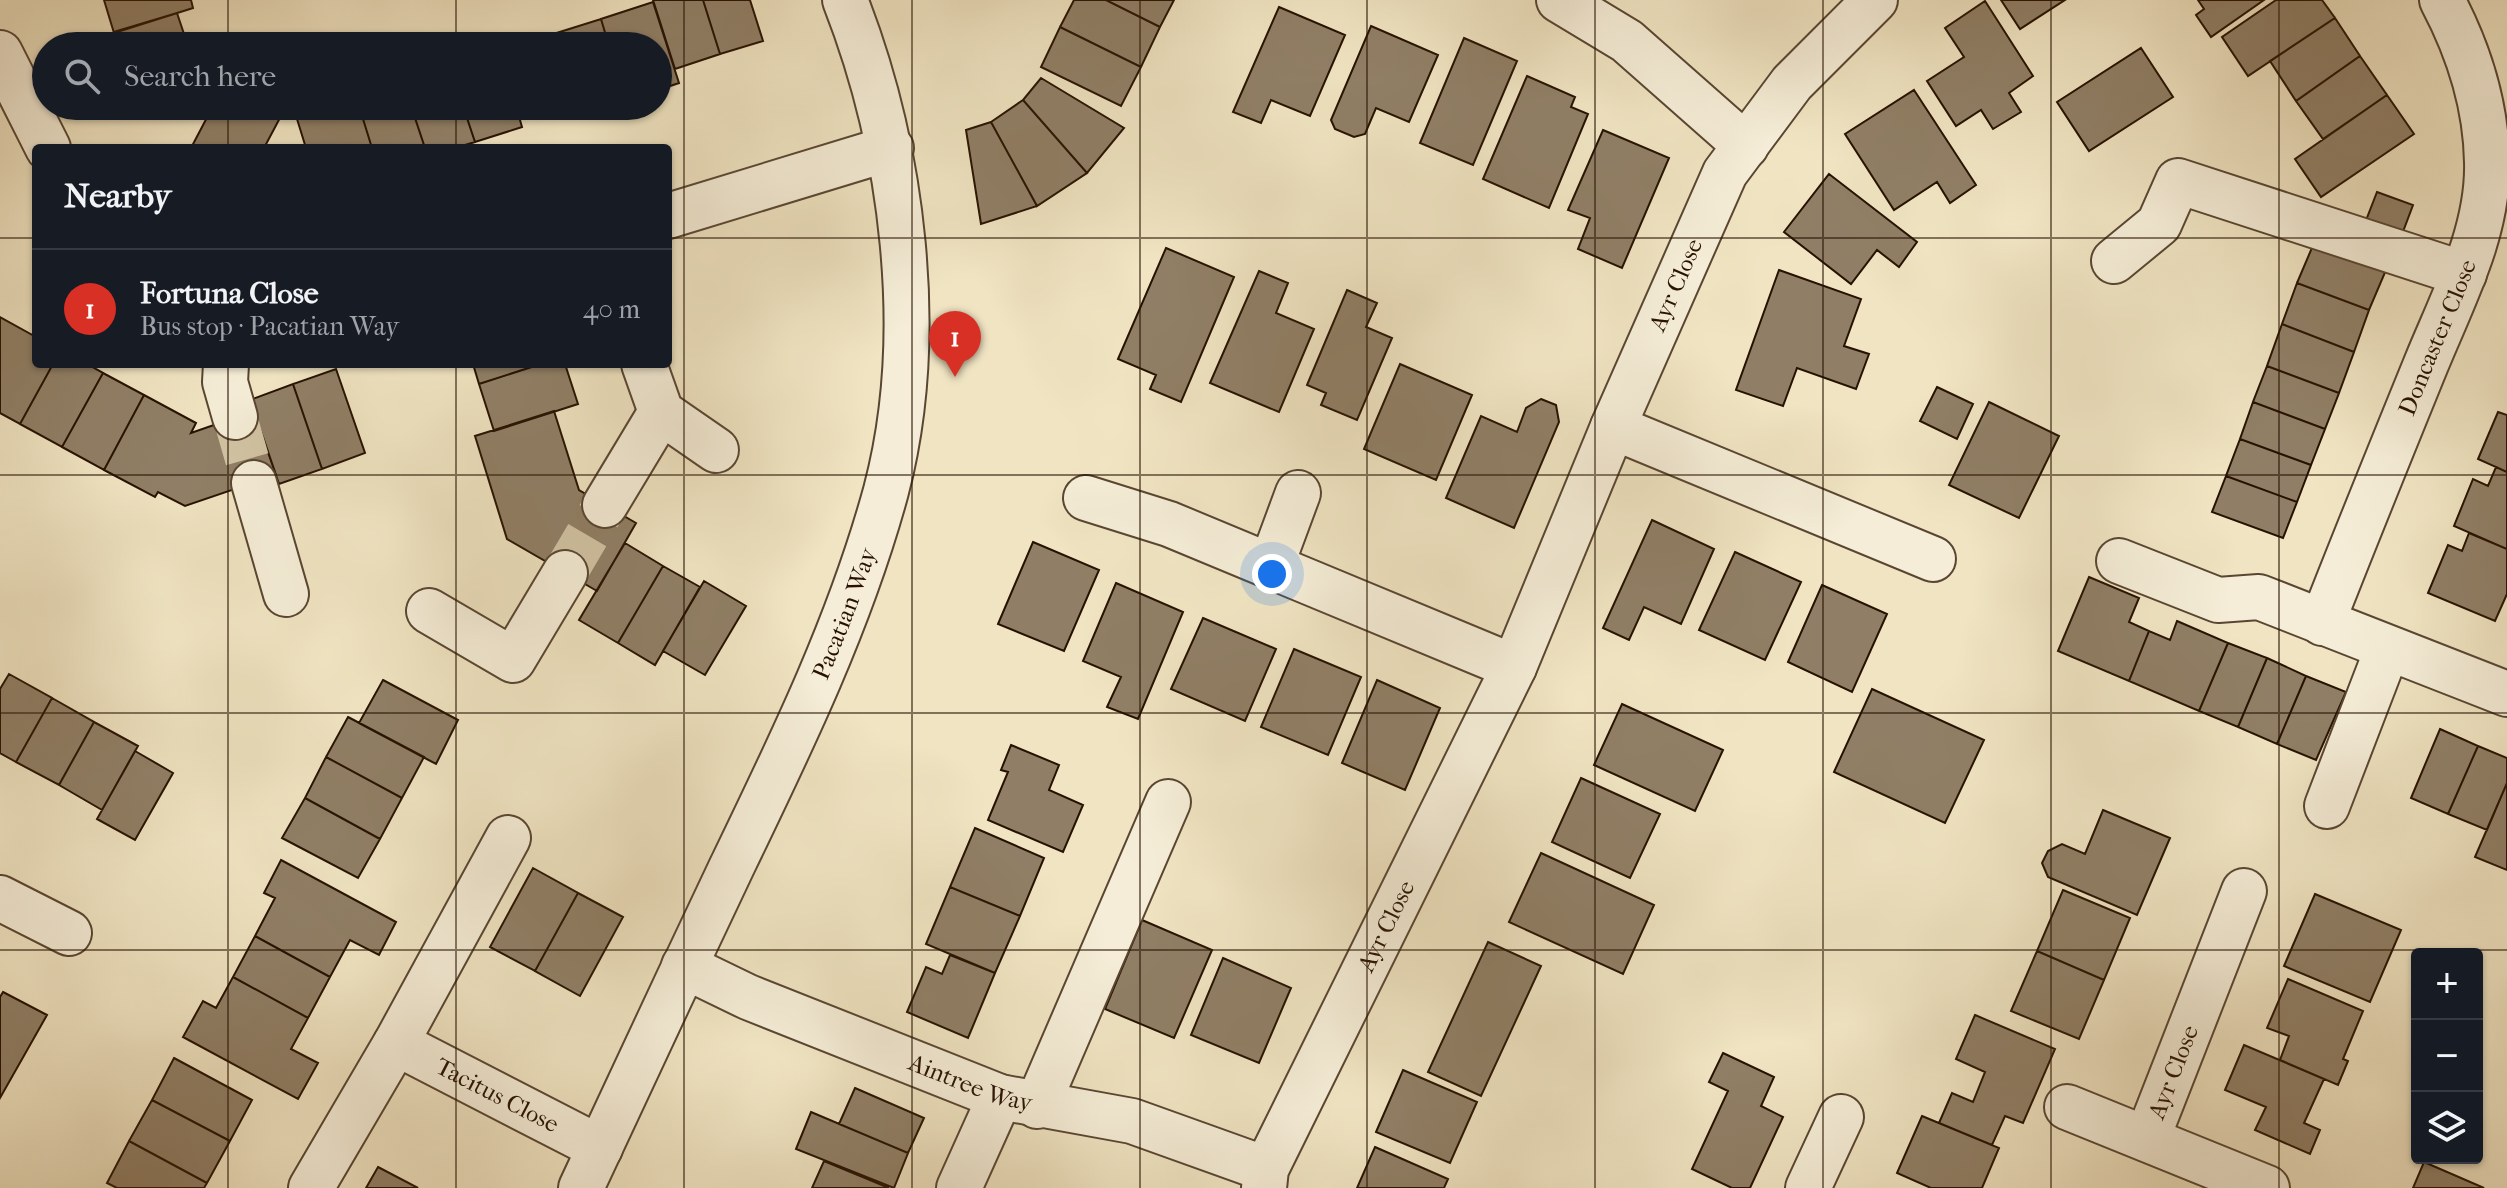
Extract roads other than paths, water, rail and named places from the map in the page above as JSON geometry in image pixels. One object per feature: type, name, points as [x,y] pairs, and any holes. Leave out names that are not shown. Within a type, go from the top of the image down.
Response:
[{"type":"street","name":"Pacatian Way","points":[[581,1188],[818,687],[857,584],[886,489],[904,361],[905,286],[891,148],[875,85],[845,0]]},
{"type":"street","points":[[1559,0],[1627,41],[1746,146]]},
{"type":"street","name":"Ayr Close","points":[[1265,1178],[1514,667],[1613,427],[1725,173],[1792,83],[1875,0]]},
{"type":"street","name":"Doncaster Close","points":[[2322,623],[2464,274],[2484,204],[2487,163],[2495,132],[2463,40],[2442,0]]},
{"type":"street","points":[[0,53],[36,132],[45,144]]},
{"type":"street","points":[[672,215],[891,148]]},
{"type":"street","points":[[2114,261],[2159,224],[2178,181],[2464,274]]},
{"type":"street","points":[[226,368],[225,382],[235,417]]},
{"type":"street","points":[[645,368],[661,412],[716,450]]},
{"type":"street","points":[[605,505],[661,412]]},
{"type":"street","points":[[1613,427],[1933,559]]},
{"type":"street","points":[[254,483],[286,594]]},
{"type":"street","points":[[1271,566],[1298,493]]},
{"type":"street","points":[[1086,498],[1169,524],[1514,667]]},
{"type":"street","points":[[2119,561],[2218,600],[2259,597],[2387,650],[2507,694]]},
{"type":"street","points":[[429,611],[513,660],[565,573]]},
{"type":"street","points":[[2327,806],[2387,650]]},
{"type":"street","points":[[959,1188],[1019,1102],[1168,802]]},
{"type":"street","points":[[311,1188],[396,1043],[508,838]]},
{"type":"street","name":"Ayr Close","points":[[2147,1139],[2244,891]]},
{"type":"street","points":[[0,898],[69,933]]},
{"type":"street","name":"Aintree Way","points":[[684,966],[748,997],[1019,1102],[1101,1113],[1132,1121],[1265,1178]]},
{"type":"street","name":"Tacitus Close","points":[[396,1043],[600,1148]]},
{"type":"street","name":"Ayr Close","points":[[2067,1107],[2267,1188]]},
{"type":"street","points":[[1808,1188],[1841,1117]]},
{"type":"tunnel","points":[[235,417],[254,483]]},
{"type":"tunnel","points":[[565,573],[605,505]]},
{"type":"place","name":"Fortuna Close","points":[[955,377]]}]
